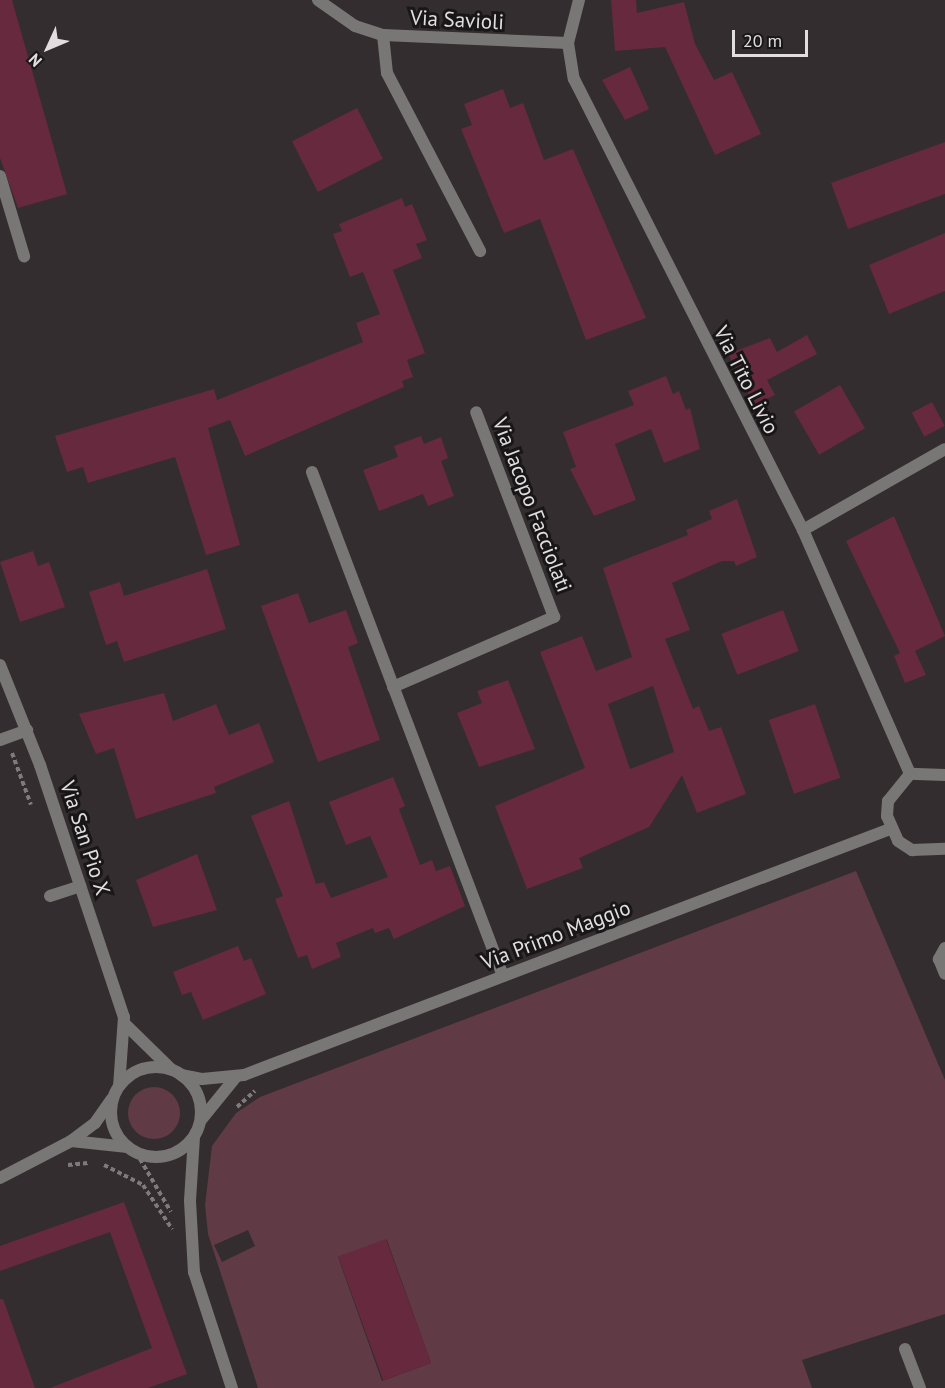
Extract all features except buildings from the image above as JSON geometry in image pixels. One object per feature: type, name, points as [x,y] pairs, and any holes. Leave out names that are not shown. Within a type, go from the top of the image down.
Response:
[{"type":"street","name":"Via Savioli","points":[[318,0],[355,26],[383,35],[568,43]]},
{"type":"street","name":"Via Tito Livio","points":[[579,0],[568,43],[574,80],[803,530],[910,774]]},
{"type":"street","points":[[383,35],[387,72],[480,251]]},
{"type":"street","points":[[0,176],[24,256]]},
{"type":"street","name":"Via Jacopo Facciolati","points":[[393,687],[554,617],[476,412]]},
{"type":"street","points":[[803,530],[945,449]]},
{"type":"street","points":[[312,472],[503,976]]},
{"type":"street","name":"Via San Pio X","points":[[0,665],[27,730],[126,1025],[117,1090]]},
{"type":"street","points":[[0,740],[27,730]]},
{"type":"street","points":[[944,853],[912,850],[890,829],[888,801],[910,774],[945,775]]},
{"type":"street","name":"Via Primo Maggio","points":[[0,1178],[71,1141],[95,1123],[117,1090],[143,1069],[240,1076],[890,829]]},
{"type":"street","points":[[50,896],[80,886]]},
{"type":"street","points":[[945,948],[939,959],[945,974]]},
{"type":"street","name":"Via San Pio X","points":[[126,1025],[177,1072]]},
{"type":"street","name":"Via Primo Maggio","points":[[177,1072],[197,1094],[200,1121]]},
{"type":"street","name":"Via Primo Maggio","points":[[194,1137],[200,1121],[240,1076]]},
{"type":"street","points":[[117,1090],[114,1123],[132,1150]]},
{"type":"street","points":[[71,1141],[169,1156],[194,1137]]},
{"type":"street","points":[[194,1137],[190,1192],[194,1272],[232,1388]]},
{"type":"street","points":[[905,1349],[920,1388]]},
{"type":"path","points":[[233,1110],[257,1094],[240,1076]]},
{"type":"path","points":[[66,1166],[104,1165],[132,1176],[153,1194],[176,1232],[166,1198],[132,1150]]},
{"type":"shaded area","points":[[856,871],[945,1080],[945,1314],[802,1360],[812,1388],[258,1388],[208,1234],[205,1205],[212,1146],[236,1113],[260,1097]],"holes":[[[248,1230],[255,1246],[222,1262],[214,1245]],[[387,1240],[431,1363],[382,1381],[338,1257]]]},
{"type":"shaded area","points":[[149,1087],[159,1087],[173,1094],[180,1113],[173,1132],[159,1139],[149,1139],[139,1135],[132,1128],[128,1118],[128,1108],[132,1098],[139,1091]]}]
